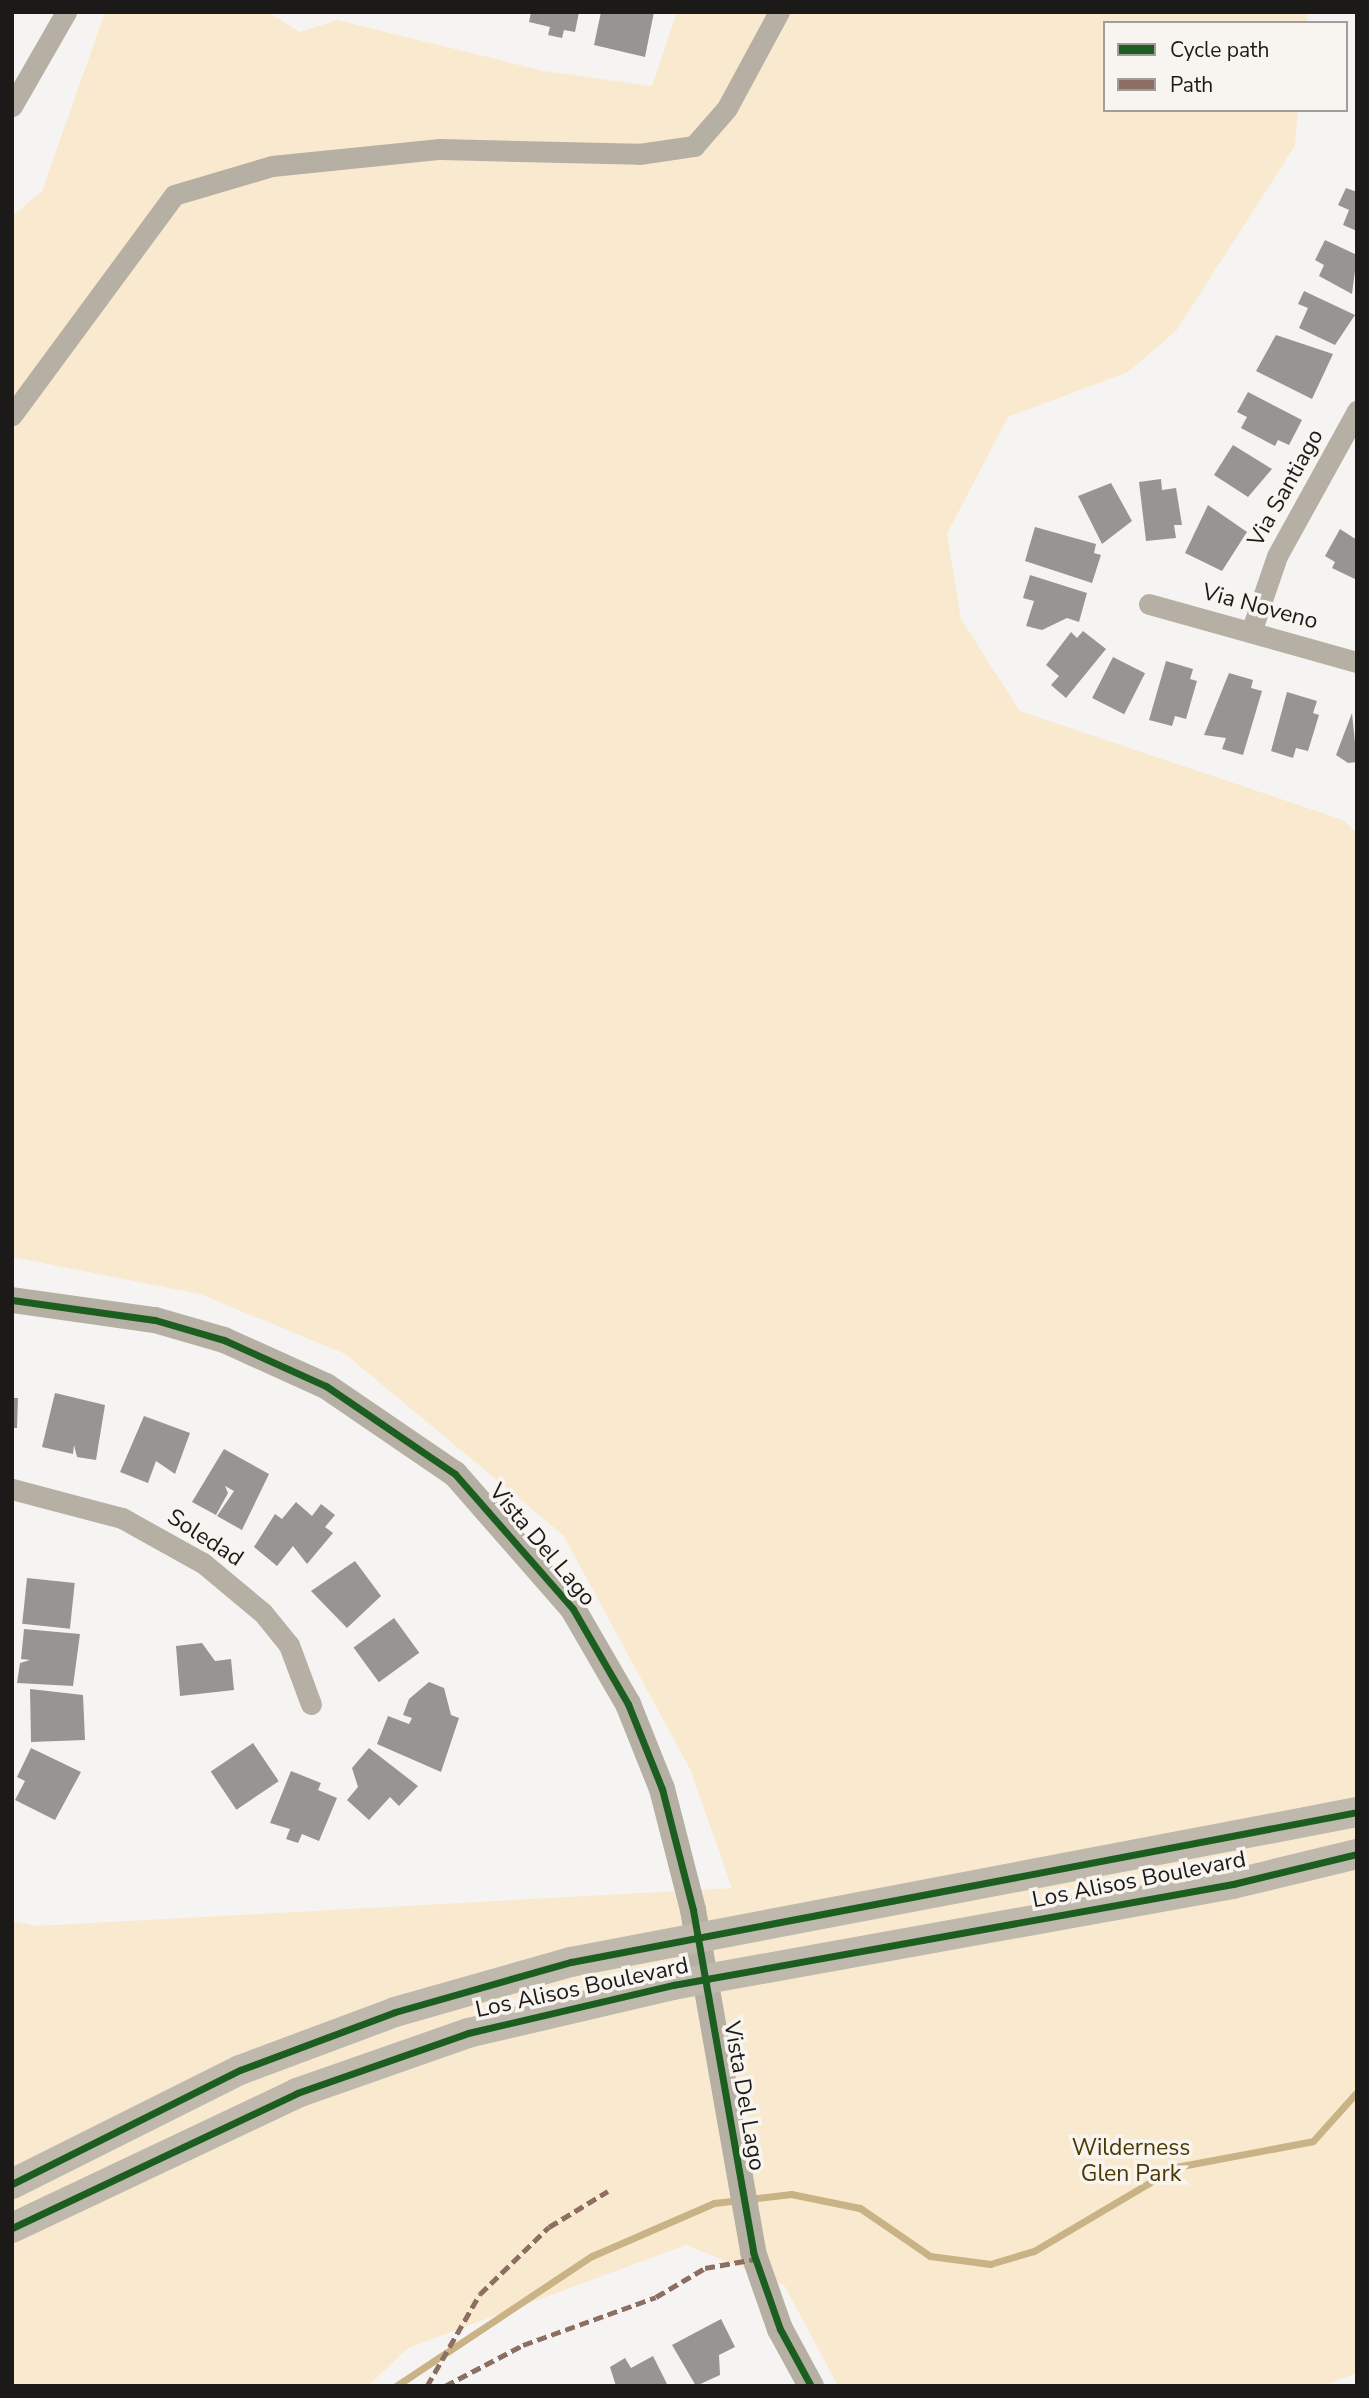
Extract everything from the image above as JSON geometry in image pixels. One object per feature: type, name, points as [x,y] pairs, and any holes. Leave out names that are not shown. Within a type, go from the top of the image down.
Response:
[{"type":"main road","name":"Los Alisos Boulevard","points":[[12,2184],[240,2070],[395,2012],[571,1962],[696,1942],[1357,1812]]},
{"type":"main road","name":"Los Alisos Boulevard","points":[[12,2228],[297,2093],[468,2033],[703,1981],[1233,1884],[1357,1854]]},
{"type":"street","points":[[12,106],[65,12]]},
{"type":"street","points":[[12,415],[174,195],[272,166],[440,149],[639,154],[694,146],[727,108],[779,12]]},
{"type":"street","name":"Via Santiago","points":[[1251,632],[1277,556],[1357,411]]},
{"type":"street","name":"Via Noveno","points":[[1149,604],[1357,662]]},
{"type":"street","name":"Vista Del Lago","points":[[12,1300],[104,1309],[224,1340],[368,1410],[454,1474],[565,1598],[628,1704],[662,1789],[696,1942],[747,2229],[764,2290],[811,2386]]},
{"type":"street","name":"Soledad","points":[[12,1489],[122,1518],[203,1563],[263,1613],[289,1645],[311,1704]]},
{"type":"green space","name":"Wilderness Glen Park","points":[[105,12],[268,12],[300,32],[337,20],[544,71],[652,86],[677,12],[1308,12],[1307,21],[1103,21],[1103,112],[1298,112],[1295,146],[1176,331],[1128,372],[1008,417],[947,534],[961,619],[1020,711],[1343,820],[1357,833],[1357,2373],[1323,2386],[838,2386],[784,2285],[686,2245],[408,2348],[368,2386],[12,2386],[12,1921],[37,1926],[732,1888],[690,1769],[563,1535],[345,1354],[200,1294],[12,1257],[12,216],[42,191]]},
{"type":"building","points":[[531,12],[579,12],[575,32],[564,30],[562,38],[548,35],[550,27],[529,22]]},
{"type":"building","points":[[601,12],[654,12],[645,57],[594,45]]},
{"type":"building","points":[[1346,188],[1357,192],[1357,231],[1343,225],[1349,210],[1338,205]]},
{"type":"building","points":[[1325,240],[1357,255],[1352,294],[1319,276],[1324,265],[1315,260]]},
{"type":"building","points":[[1304,291],[1355,315],[1335,345],[1299,328],[1308,308],[1298,304]]},
{"type":"building","points":[[1276,335],[1333,354],[1312,399],[1256,371]]},
{"type":"building","points":[[1248,392],[1302,420],[1289,445],[1278,440],[1275,446],[1241,428],[1247,417],[1237,412]]},
{"type":"building","points":[[1233,445],[1272,469],[1248,497],[1214,475]]},
{"type":"building","points":[[1161,479],[1162,490],[1176,488],[1182,525],[1174,525],[1176,538],[1146,541],[1139,482]]},
{"type":"building","points":[[1111,483],[1132,521],[1102,544],[1078,496]]},
{"type":"building","points":[[1208,505],[1247,532],[1222,571],[1185,553]]},
{"type":"building","points":[[1035,527],[1096,544],[1094,553],[1101,555],[1092,583],[1025,561]]},
{"type":"building","points":[[1340,529],[1357,540],[1357,580],[1332,568],[1335,562],[1325,556]]},
{"type":"building","points":[[1030,575],[1087,593],[1079,622],[1067,618],[1042,630],[1026,626],[1034,601],[1023,598]]},
{"type":"building","points":[[1083,631],[1106,649],[1066,698],[1051,685],[1059,676],[1046,665],[1071,632],[1077,638]]},
{"type":"building","points":[[1113,657],[1145,673],[1124,714],[1092,698]]},
{"type":"building","points":[[1166,661],[1193,669],[1190,679],[1197,681],[1186,719],[1175,716],[1172,726],[1149,720]]},
{"type":"building","points":[[1229,673],[1253,680],[1251,688],[1262,691],[1243,755],[1222,749],[1226,738],[1204,735]]},
{"type":"building","points":[[1287,692],[1317,701],[1313,713],[1319,715],[1308,751],[1296,748],[1293,758],[1271,751]]},
{"type":"building","points":[[1352,713],[1357,762],[1348,763],[1336,755]]},
{"type":"building","points":[[55,1393],[105,1405],[96,1460],[77,1457],[74,1445],[73,1454],[42,1447]]},
{"type":"building","points":[[12,1398],[18,1398],[17,1428],[12,1428]]},
{"type":"building","points":[[144,1416],[190,1433],[175,1474],[156,1461],[148,1483],[120,1472]]},
{"type":"building","points":[[224,1449],[269,1474],[242,1530],[217,1516],[234,1491],[225,1486],[228,1493],[216,1515],[192,1502]]},
{"type":"building","points":[[296,1502],[312,1516],[321,1504],[335,1515],[325,1527],[333,1533],[307,1564],[293,1546],[277,1566],[254,1547],[275,1514],[282,1519]]},
{"type":"building","points":[[355,1561],[381,1596],[347,1628],[311,1591]]},
{"type":"building","points":[[27,1578],[75,1583],[70,1629],[22,1624]]},
{"type":"building","points":[[394,1618],[419,1653],[379,1682],[354,1647]]},
{"type":"building","points":[[24,1629],[80,1634],[73,1686],[17,1683],[20,1663],[30,1660],[21,1659]]},
{"type":"building","points":[[202,1643],[215,1661],[231,1659],[234,1690],[180,1696],[176,1646]]},
{"type":"building","points":[[429,1682],[444,1688],[451,1715],[459,1718],[441,1772],[377,1744],[388,1716],[409,1724],[412,1718],[403,1715],[409,1699]]},
{"type":"building","points":[[30,1689],[83,1695],[85,1740],[31,1742]]},
{"type":"building","points":[[253,1743],[279,1781],[236,1810],[211,1772]]},
{"type":"building","points":[[31,1748],[81,1772],[55,1820],[15,1800],[25,1781],[17,1777]]},
{"type":"building","points":[[369,1748],[418,1786],[399,1806],[390,1797],[369,1820],[347,1800],[358,1787],[352,1768]]},
{"type":"building","points":[[291,1771],[321,1783],[318,1790],[337,1798],[319,1841],[302,1834],[298,1843],[286,1839],[290,1829],[270,1823]]},
{"type":"building","points":[[721,2319],[735,2347],[719,2355],[720,2375],[696,2386],[672,2345]]},
{"type":"building","points":[[653,2356],[668,2386],[616,2386],[610,2367],[625,2358],[631,2368]]},
{"type":"waterway","points":[[396,2386],[592,2256],[714,2203],[791,2194],[860,2208],[930,2256],[990,2264],[1034,2251],[1176,2167],[1313,2141],[1357,2092]]},
{"type":"marked path","points":[[427,2386],[480,2294],[549,2227],[608,2191]]},
{"type":"marked path","points":[[445,2386],[523,2345],[656,2297],[705,2268],[755,2259]]},
{"type":"cycle path","points":[[12,1300],[155,1320],[224,1340],[326,1386],[455,1474],[573,1609],[628,1704],[662,1789],[693,1910],[753,2252],[780,2329],[811,2386]]},
{"type":"cycle path","points":[[12,2184],[240,2070],[395,2012],[571,1962],[1357,1812]]},
{"type":"cycle path","points":[[12,2228],[297,2093],[468,2033],[673,1985],[1233,1884],[1357,1854]]}]
